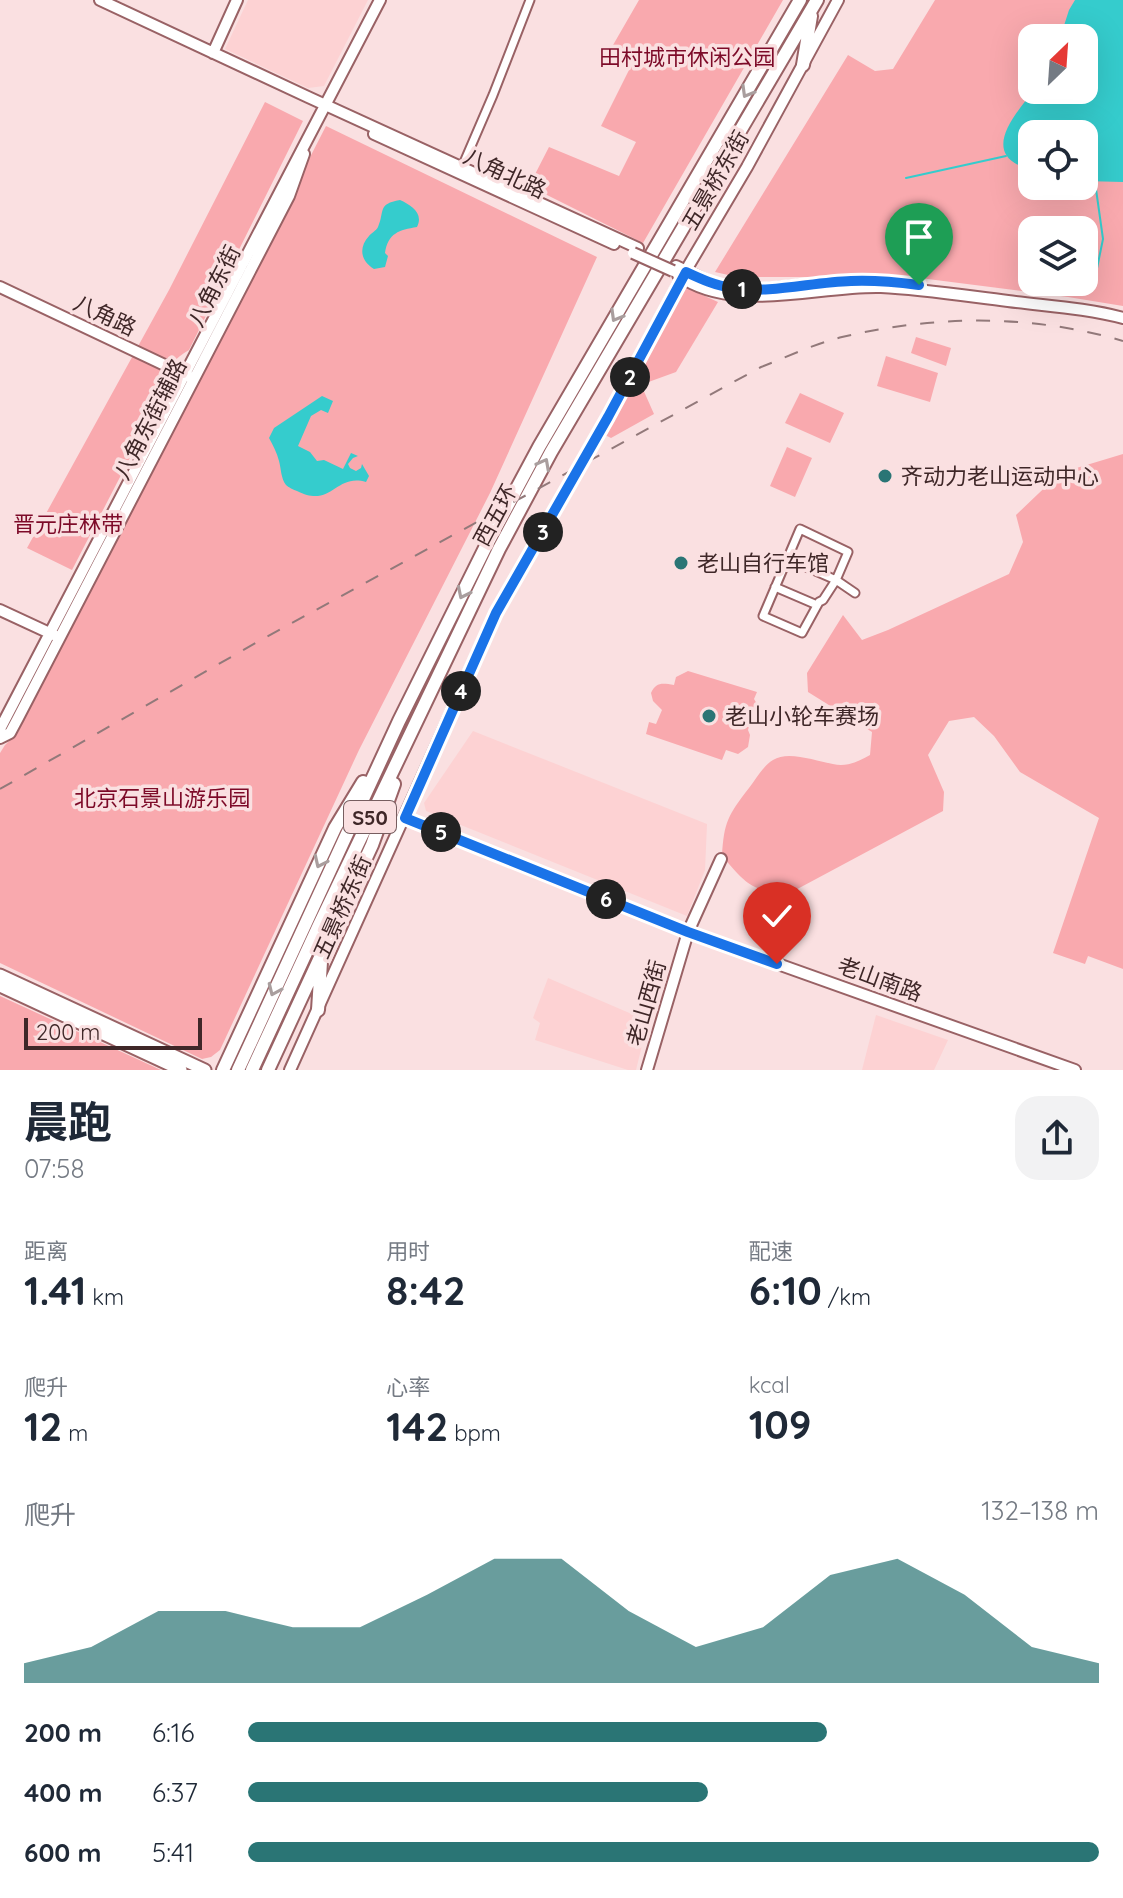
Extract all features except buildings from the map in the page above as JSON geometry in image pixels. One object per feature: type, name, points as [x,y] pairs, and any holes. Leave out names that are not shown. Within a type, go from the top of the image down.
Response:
[{"type":"highway","name":"西五环","points":[[238,1070],[399,721],[487,544],[539,447],[800,0]]},
{"type":"highway","name":"西五环","points":[[252,1070],[499,549],[551,452],[814,4]]},
{"type":"highway","points":[[803,65],[814,4]]},
{"type":"highway","points":[[268,1070],[372,845],[422,709]]},
{"type":"highway","points":[[223,1070],[335,828],[399,721]]},
{"type":"highway","points":[[318,1010],[322,951]]},
{"type":"main road","name":"八角北路","points":[[100,0],[462,167],[679,272]]},
{"type":"main road","points":[[213,53],[237,0]]},
{"type":"main road","name":"八角东街","points":[[189,377],[380,0]]},
{"type":"main road","name":"五景桥东街","points":[[290,1070],[496,613],[600,431],[679,272],[747,167],[838,0]]},
{"type":"main road","name":"八角北路","points":[[325,105],[334,115],[635,250]]},
{"type":"main road","name":"八角东街","points":[[0,738],[321,122],[325,105]]},
{"type":"main road","points":[[679,272],[734,289],[881,281],[1087,304],[1123,311]]},
{"type":"main road","points":[[679,272],[714,291],[732,295],[775,296],[835,288],[883,287],[1123,318]]},
{"type":"main road","name":"八角路","points":[[0,287],[189,377]]},
{"type":"main road","points":[[0,610],[55,636]]},
{"type":"main road","name":"八角东街","points":[[0,729],[55,636]]},
{"type":"main road","name":"老山南路","points":[[405,818],[688,932],[1075,1070]]},
{"type":"main road","name":"老山西街","points":[[647,1070],[688,932],[721,859]]},
{"type":"main road","points":[[0,975],[205,1070]]},
{"type":"main road","points":[[0,986],[181,1070]]},
{"type":"street","points":[[462,167],[530,0]]},
{"type":"street","points":[[800,529],[848,552],[836,580],[817,605],[802,633],[763,616],[800,529]]},
{"type":"street","points":[[788,559],[836,580],[855,593]]},
{"type":"street","points":[[775,587],[817,605]]},
{"type":"shaded area","points":[[248,0],[368,0],[324,86],[308,88],[225,49]]},
{"type":"shaded area","points":[[473,731],[707,824],[705,870],[687,916],[426,811],[424,803]]},
{"type":"shaded area","points":[[548,978],[648,1021],[636,1070],[535,1040],[540,1023],[533,1018]]},
{"type":"shaded area","points":[[876,1015],[948,1040],[934,1070],[862,1070]]},
{"type":"green space","name":"田村城市休闲公园","points":[[639,0],[783,0],[643,243],[529,186],[549,147],[619,176],[636,142],[601,126],[632,64],[609,52]]},
{"type":"green space","points":[[935,0],[1123,0],[1123,306],[1060,296],[1098,296],[1098,216],[1018,216],[1018,291],[912,277],[737,277],[715,272],[848,55],[875,71],[893,69]]},
{"type":"green space","name":"晋元庄林带","points":[[265,102],[303,121],[189,350],[168,370],[166,388],[72,570],[27,548],[169,290]]},
{"type":"green space","name":"北京石景山游乐园","points":[[326,126],[597,257],[490,493],[359,750],[220,1050],[202,1059],[0,963],[0,753],[18,732]]},
{"type":"green space","points":[[685,287],[718,302],[676,372],[643,384],[654,414],[611,438],[605,435]]},
{"type":"green space","points":[[916,337],[951,348],[946,366],[911,353]]},
{"type":"green space","points":[[886,356],[938,373],[930,402],[877,386]]},
{"type":"green space","points":[[800,393],[844,413],[830,443],[785,423]]},
{"type":"green space","points":[[787,447],[812,458],[795,497],[770,486]]},
{"type":"green space","points":[[1123,454],[1123,969],[1088,956],[1085,964],[1053,953],[1099,818],[1020,772],[994,736],[974,717],[949,721],[928,755],[944,792],[943,811],[788,894],[757,888],[744,879],[722,856],[724,835],[732,812],[766,766],[773,760],[788,756],[841,765],[870,755],[872,732],[808,692],[807,673],[843,615],[862,640],[1009,574],[1023,542],[1016,515],[1060,473]]},
{"type":"green space","name":"老山小轮车赛场","points":[[688,671],[757,692],[754,699],[760,709],[756,722],[750,723],[748,747],[738,754],[726,750],[722,760],[646,734],[649,722],[656,724],[662,710],[653,701],[653,689],[660,684],[674,685],[676,677]]},
{"type":"green space","points":[[0,996],[161,1070],[0,1070]]},
{"type":"water","points":[[1075,0],[1123,0],[1123,182],[1098,181],[1098,120],[1018,120],[1018,165],[1007,155],[1003,146],[1010,123],[1023,104],[1098,104],[1098,24],[1064,24]]},
{"type":"water","points":[[400,200],[412,207],[418,214],[419,222],[417,227],[400,231],[392,237],[386,246],[388,256],[385,267],[374,269],[364,258],[363,245],[378,227],[385,206]]},
{"type":"water","points":[[322,396],[333,401],[328,413],[321,410],[311,416],[298,446],[310,452],[317,461],[324,460],[343,469],[351,453],[358,456],[348,464],[350,468],[356,471],[362,464],[369,476],[366,482],[347,482],[318,496],[286,485],[269,438],[274,428]]},
{"type":"waterway","points":[[906,178],[1006,156]]},
{"type":"waterway","points":[[1098,200],[1103,239],[1098,263]]},
{"type":"railway","points":[[0,789],[259,641],[761,367],[801,351],[877,330],[948,321],[1018,322],[1088,332],[1123,341]]},
{"type":"place","name":"齐动力老山运动中心","points":[[885,476]]},
{"type":"place","name":"老山自行车馆","points":[[681,563]]},
{"type":"place","name":"老山小轮车赛场","points":[[709,716]]},
{"type":"route","points":[[777,964],[688,932],[405,818],[496,613],[608,417],[686,272],[734,289],[757,290],[850,281],[919,285]]}]
